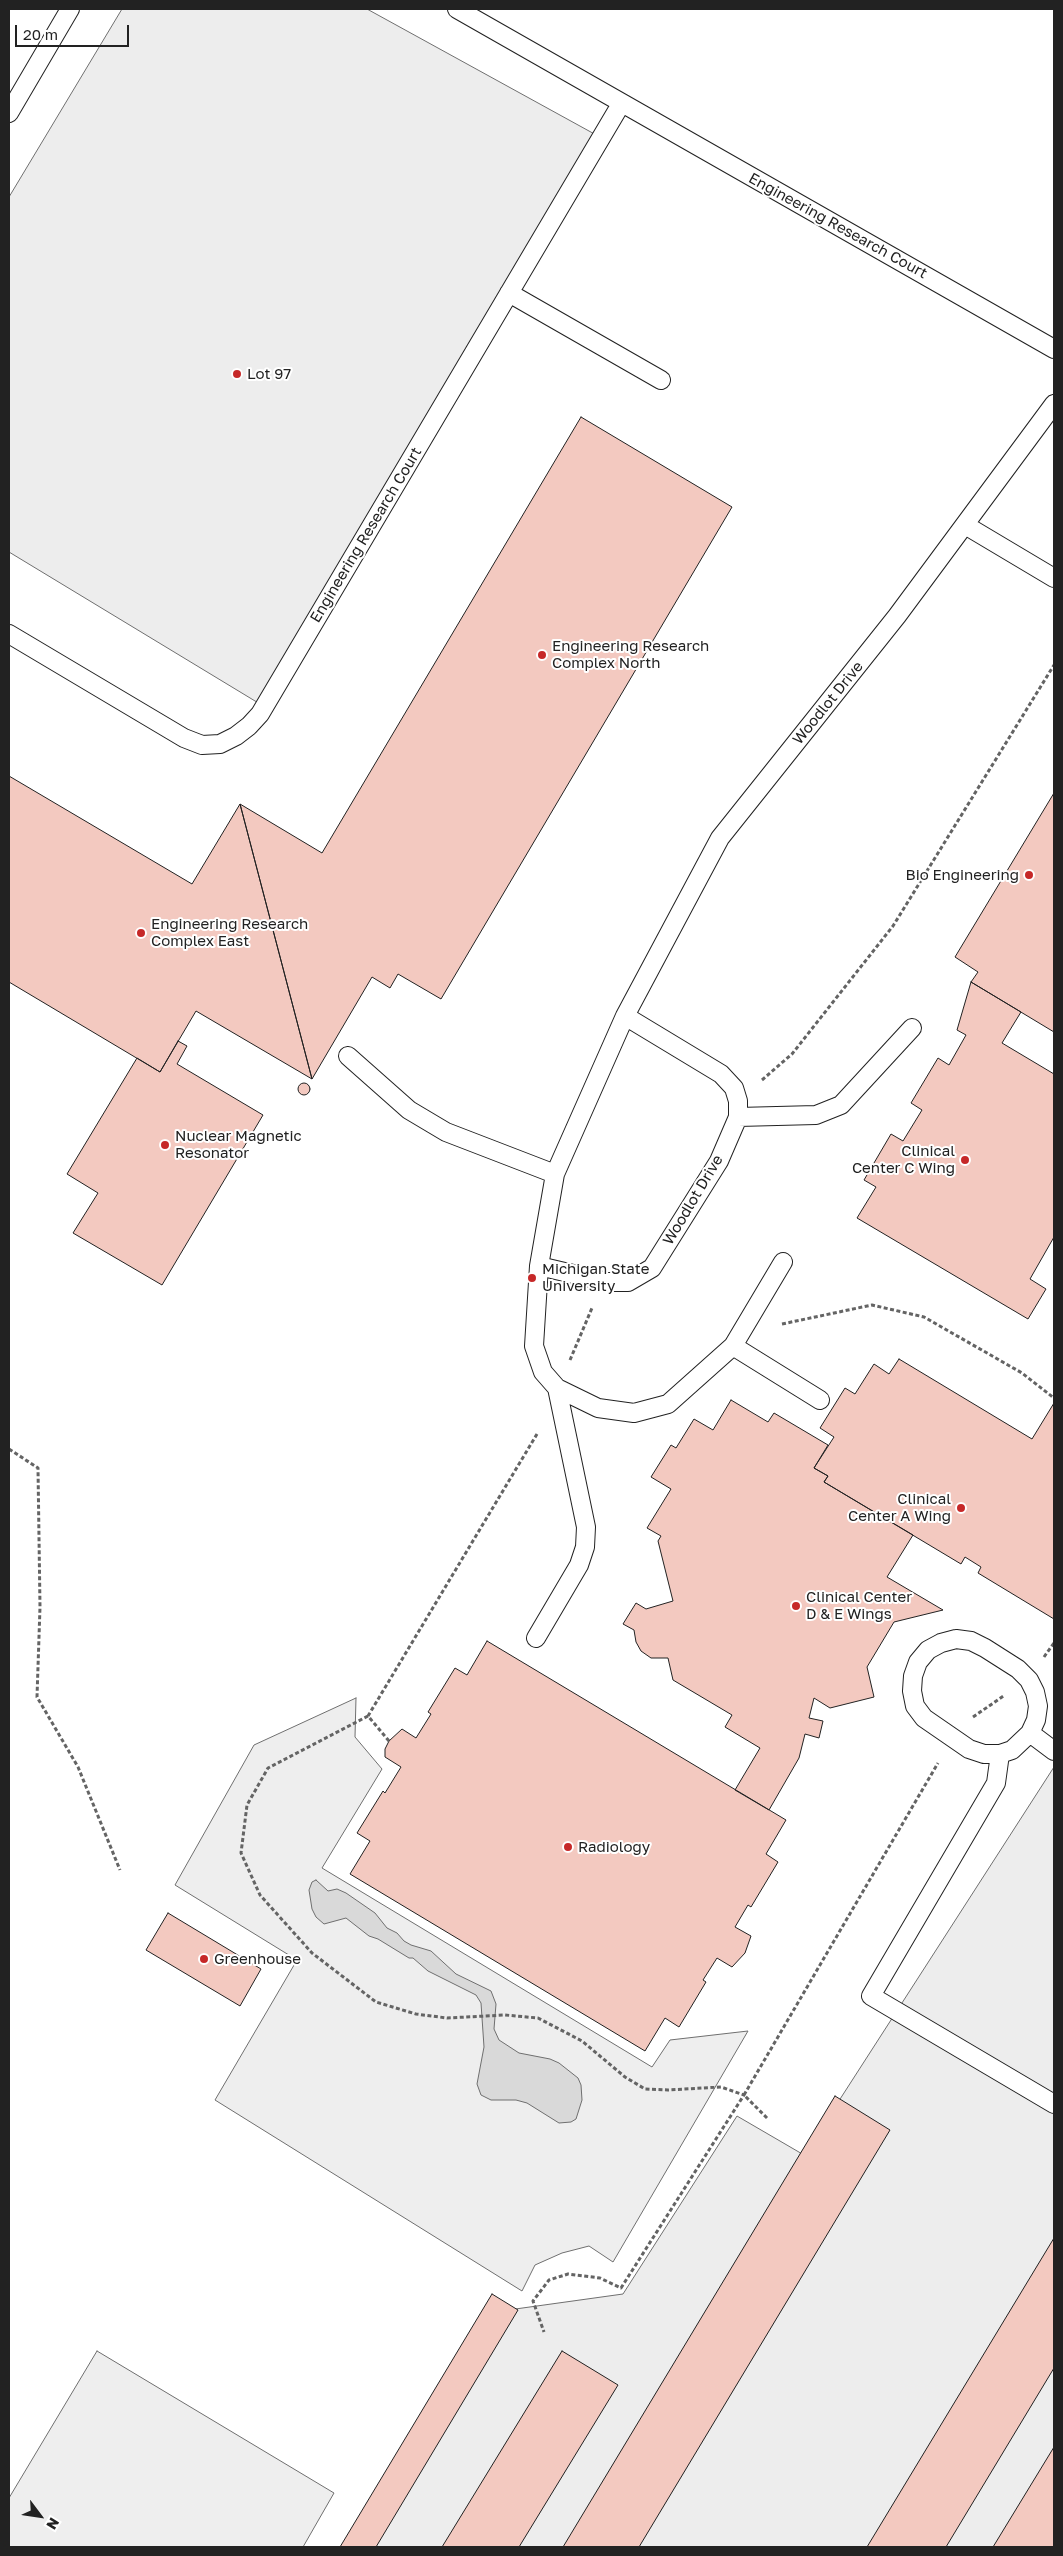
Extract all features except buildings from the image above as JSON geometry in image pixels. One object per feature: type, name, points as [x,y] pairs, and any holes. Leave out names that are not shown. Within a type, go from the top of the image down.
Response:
[{"type":"lane","points":[[9,112],[70,9]]},
{"type":"lane","name":"Engineering Research Court","points":[[457,9],[1054,349]]},
{"type":"lane","name":"Engineering Research Court","points":[[9,634],[184,738],[202,745],[220,744],[236,736],[260,714],[622,104]]},
{"type":"lane","points":[[509,294],[661,380]]},
{"type":"lane","name":"Woodlot Drive","points":[[738,1117],[718,1161],[652,1268],[628,1282],[607,1282],[539,1266],[555,1174],[625,1016],[720,838],[897,616],[1054,404]]},
{"type":"lane","points":[[966,525],[1054,578]]},
{"type":"lane","points":[[625,1016],[721,1074],[734,1088],[738,1101],[738,1117],[816,1115],[840,1105],[912,1028]]},
{"type":"lane","points":[[348,1056],[409,1110],[446,1132],[555,1174]]},
{"type":"lane","points":[[539,1266],[534,1346],[543,1372],[557,1388],[598,1408],[634,1413],[668,1404],[733,1346],[783,1262]]},
{"type":"lane","points":[[733,1346],[820,1400]]},
{"type":"lane","points":[[536,1638],[579,1565],[585,1547],[586,1527],[557,1388]]},
{"type":"lane","points":[[956,1639],[971,1641],[1018,1669],[1029,1680],[1035,1692],[1038,1706],[1036,1720],[1030,1733],[1012,1750],[1000,1754],[984,1754],[969,1749],[924,1718],[915,1706],[912,1691],[912,1676],[923,1656],[942,1642],[956,1639]]},
{"type":"lane","points":[[1030,1733],[1054,1751]]},
{"type":"lane","points":[[1000,1754],[996,1783],[871,1996],[1054,2104]]},
{"type":"path","points":[[777,1326],[786,1322],[872,1305],[924,1317],[1022,1373],[1054,1398]]},
{"type":"path","points":[[9,1449],[38,1468],[40,1607],[38,1698],[78,1767],[120,1870]]},
{"type":"path","points":[[368,1716],[268,1768],[247,1805],[241,1853],[260,1895],[312,1952],[376,2002],[416,2014],[448,2018],[505,2015],[538,2018],[582,2041],[625,2077],[645,2089],[668,2090],[721,2087],[744,2095],[767,2118]]},
{"type":"path","points":[[544,2332],[533,2301],[549,2280],[568,2274],[600,2278],[622,2288],[744,2095],[953,1738]]},
{"type":"shaded area","name":"Lot 97","points":[[122,9],[367,9],[609,142],[260,704],[9,552],[9,197]]},
{"type":"shaded area","points":[[356,1698],[355,1737],[382,1769],[322,1868],[652,2067],[670,2040],[748,2031],[613,2262],[589,2246],[562,2253],[535,2265],[522,2291],[215,2100],[297,1960],[175,1885],[254,1745]]},
{"type":"shaded area","points":[[1054,1767],[1054,2483],[1016,2547],[361,2547],[501,2311],[623,2294],[737,2116],[804,2155]]},
{"type":"shaded area","points":[[316,1880],[328,1891],[337,1889],[346,1893],[375,1913],[387,1928],[397,1933],[404,1941],[431,1951],[456,1974],[491,1991],[496,2004],[494,2029],[499,2040],[519,2053],[550,2059],[559,2063],[578,2078],[581,2085],[582,2100],[576,2119],[571,2122],[559,2123],[527,2103],[516,2100],[491,2100],[481,2095],[477,2084],[484,2047],[481,2003],[476,1995],[428,1971],[413,1958],[409,1958],[378,1939],[369,1936],[346,1918],[324,1924],[316,1917],[312,1909],[309,1890],[312,1882]]},
{"type":"shaded area","points":[[97,2351],[334,2493],[303,2547],[9,2547],[9,2498]]},
{"type":"place","name":"Lot 97","points":[[237,374]]},
{"type":"place","name":"Engineering Research Complex North","points":[[542,655]]},
{"type":"place","name":"Bio Engineering","points":[[1029,875]]},
{"type":"place","name":"Engineering Research Complex East","points":[[141,933]]},
{"type":"place","name":"Nuclear Magnetic Resonator","points":[[165,1145]]},
{"type":"place","name":"Clinical Center C Wing","points":[[965,1160]]},
{"type":"place","name":"Michigan State University","points":[[532,1278]]},
{"type":"place","name":"Clinical Center A Wing","points":[[961,1508]]},
{"type":"place","name":"Clinical Center D & E Wings","points":[[796,1606]]},
{"type":"place","name":"Radiology","points":[[568,1847]]},
{"type":"place","name":"Greenhouse","points":[[204,1959]]}]
